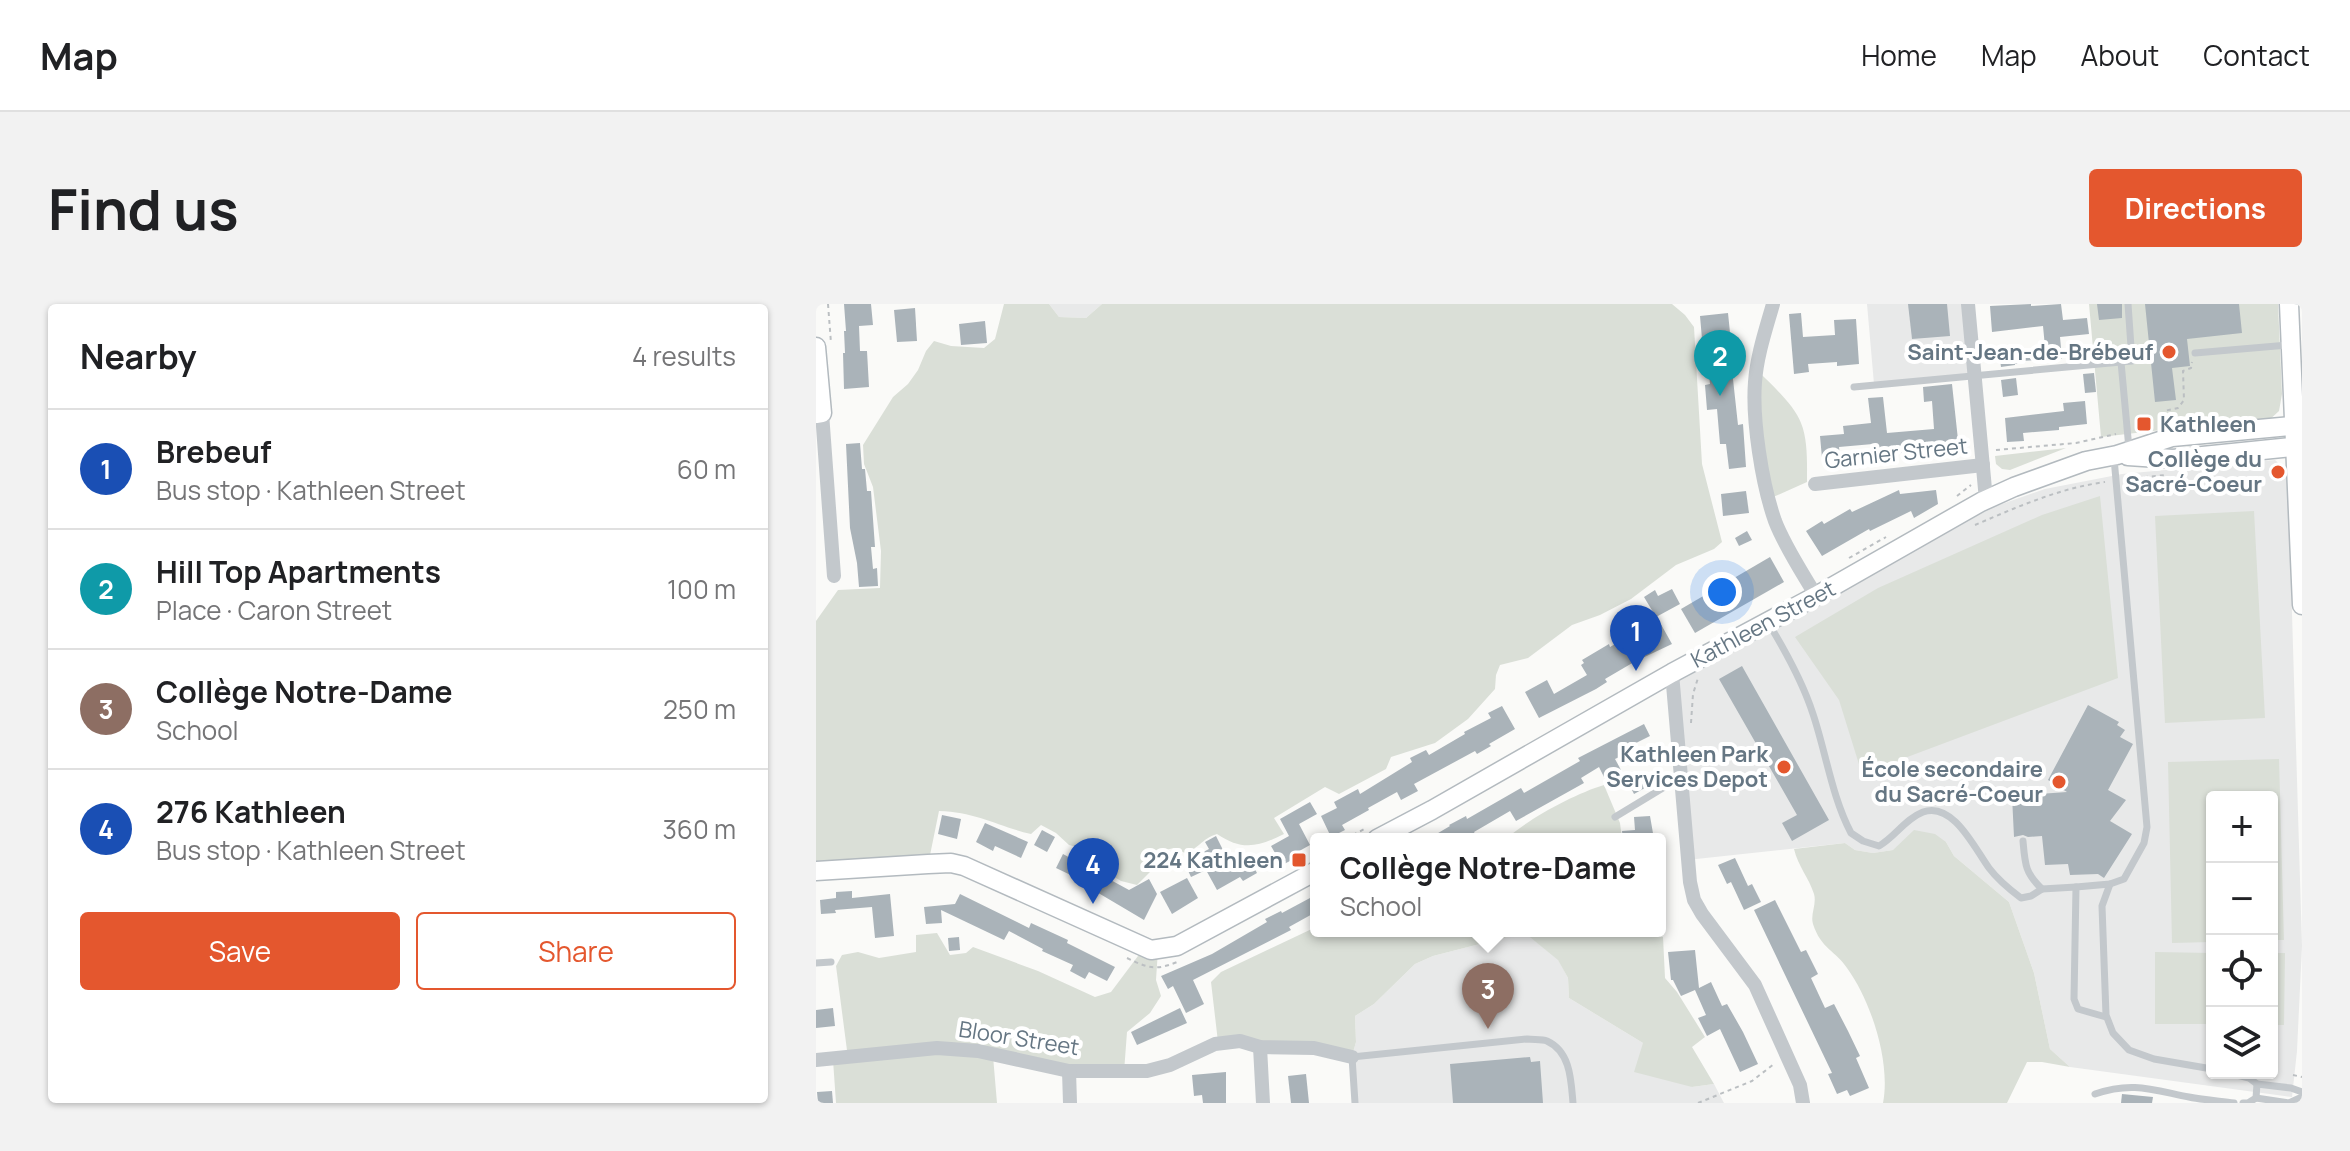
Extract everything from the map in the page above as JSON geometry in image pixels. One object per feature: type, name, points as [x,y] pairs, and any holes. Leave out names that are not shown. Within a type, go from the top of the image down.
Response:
[{"type":"street","points":[[1773,304],[1755,381],[1762,465],[1776,522],[1816,596]]},
{"type":"street","points":[[1968,304],[1975,375],[1978,466],[1986,500]]},
{"type":"street","points":[[2289,304],[2298,426],[2302,605]]},
{"type":"street","points":[[816,347],[834,576]]},
{"type":"street","name":"Kathleen Street","points":[[1374,832],[1432,810],[1986,500],[2047,474],[2172,437],[2298,426]]},
{"type":"street","name":"Kathleen Street","points":[[2120,454],[2173,459],[2298,446]]},
{"type":"street","name":"Garnier Street","points":[[1815,484],[1978,466]]},
{"type":"street","points":[[1672,673],[1694,900],[1755,985],[1800,1085],[1803,1103]]},
{"type":"street","points":[[816,871],[951,863],[964,866],[1151,950],[1177,946],[1310,874]]},
{"type":"street","name":"Bloor Street","points":[[816,1060],[937,1048],[978,1051],[1069,1071],[1147,1071],[1170,1065],[1215,1044],[1240,1041],[1260,1047],[1314,1048],[1352,1057]]},
{"type":"street","points":[[1260,1047],[1263,1103]]},
{"type":"street","points":[[1069,1071],[1070,1103]]},
{"type":"lane","points":[[1854,387],[2132,361],[2128,304]]},
{"type":"lane","points":[[2195,353],[2291,345]]},
{"type":"lane","points":[[1768,622],[1799,678],[1851,833],[1879,846],[1917,815],[1937,810],[1957,822],[1991,871],[2021,898],[2042,889],[2110,884],[2124,879],[2144,843],[2147,827],[2116,480],[2120,454],[2121,362]]},
{"type":"lane","points":[[1615,817],[1681,777]]},
{"type":"lane","points":[[2023,841],[2029,877],[2042,889]]},
{"type":"lane","points":[[2110,884],[2102,906],[2106,1017],[2113,1033],[2129,1050],[2154,1059],[2206,1068]]},
{"type":"lane","points":[[2076,887],[2074,999],[2078,1009],[2106,1017]]},
{"type":"lane","points":[[816,963],[831,962]]},
{"type":"lane","points":[[1355,1103],[1352,1057],[1527,1039],[1546,1041],[1561,1053],[1571,1070],[1573,1103]]},
{"type":"lane","points":[[2243,1103],[2256,1098],[2289,1103],[2302,1094],[2291,1088],[2257,1084],[2250,1079]]},
{"type":"lane","points":[[2256,1098],[2257,1084]]},
{"type":"lane","points":[[2095,1094],[2114,1087],[2137,1086],[2234,1103]]},
{"type":"path","points":[[2166,428],[2164,411],[2182,404],[2183,371],[2191,368],[2195,353]]},
{"type":"path","points":[[1955,498],[1973,482],[1978,466]]},
{"type":"path","points":[[1968,528],[2074,488],[2175,474]]},
{"type":"path","points":[[1844,561],[1893,533]]},
{"type":"path","points":[[1678,739],[1691,723],[1698,676]]},
{"type":"path","points":[[2293,1075],[2302,1077]]},
{"type":"shaded area","points":[[1004,304],[1049,304],[1059,317],[1086,318],[1102,304],[1672,304],[1694,327],[1702,464],[1722,542],[1714,549],[1676,565],[1631,599],[1572,625],[1528,658],[1500,665],[1495,689],[1468,719],[1435,743],[1391,757],[1386,769],[1339,794],[1325,787],[1274,818],[1284,834],[1266,842],[1242,845],[1217,834],[1185,853],[1174,848],[1161,851],[1156,866],[1137,885],[1121,881],[1106,872],[1107,855],[1069,845],[1041,825],[1031,834],[975,817],[939,811],[928,865],[816,872],[816,621],[838,590],[880,588],[881,551],[873,487],[864,464],[863,445],[893,397],[918,370],[934,341],[951,346],[984,348],[995,339]]},
{"type":"shaded area","points":[[1049,304],[1102,304],[1086,318],[1059,317]]},
{"type":"shaded area","points":[[1867,304],[1967,304],[1973,374],[1874,384]]},
{"type":"shaded area","points":[[2089,304],[2278,304],[2282,394],[2279,411],[2266,423],[2101,437]]},
{"type":"shaded area","points":[[1759,372],[1794,410],[1806,444],[1807,482],[1771,498],[1765,477]]},
{"type":"shaded area","points":[[2066,448],[2010,470],[1996,464],[1995,456]]},
{"type":"shaded area","name":"École secondaire du Sacré-Coeur","points":[[2275,460],[2286,470],[2302,946],[2292,1097],[2070,1067],[2050,1049],[2034,973],[2009,902],[1954,856],[1946,842],[1873,853],[1855,850],[1845,843],[1687,860],[1671,674],[1945,524],[2045,489],[2122,474]]},
{"type":"shaded area","points":[[2100,496],[2118,678],[1862,774],[1839,700],[1795,637],[1878,588],[2042,515]]},
{"type":"shaded area","points":[[2254,511],[2265,718],[2165,723],[2155,516]]},
{"type":"shaded area","points":[[2279,759],[2284,940],[2278,940],[2278,791],[2206,791],[2206,942],[2172,943],[2168,762]]},
{"type":"shaded area","points":[[1604,785],[1621,833],[1514,833],[1526,823],[1579,794]]},
{"type":"shaded area","points":[[1914,830],[1935,834],[1946,842],[1954,856],[2009,902],[2034,973],[2050,1049],[2070,1067],[2027,1062],[2007,1103],[1883,1103],[1884,1069],[1871,1014],[1856,982],[1843,962],[1820,939],[1813,924],[1814,894],[1794,849],[1845,843],[1855,850],[1873,853],[1893,850]]},
{"type":"shaded area","points":[[1310,930],[1310,937],[1507,937],[1433,956],[1415,964],[1374,1004],[1355,1016],[1356,1042],[1352,1056],[1218,1042],[1211,982],[1221,972]]},
{"type":"shaded area","points":[[937,933],[950,955],[966,953],[973,947],[1038,971],[1095,997],[1111,992],[1144,948],[1158,950],[1156,980],[1161,996],[1150,1013],[1127,1032],[1124,1072],[993,1056],[997,1103],[836,1103],[833,1060],[848,1058],[836,966],[842,955],[858,952],[879,958],[916,952],[916,935]]},
{"type":"shaded area","points":[[1507,937],[1530,937],[1558,959],[1568,978],[1569,998],[1643,1043],[1692,1087],[1714,1084],[1724,1103],[1356,1103],[1352,1056],[1356,1042],[1355,1016],[1374,1004],[1415,964],[1433,956]]},
{"type":"shaded area","points":[[1530,937],[1663,937],[1665,978],[1705,1037],[1692,1047],[1714,1084],[1692,1087],[1634,1072],[1643,1043],[1569,998],[1568,978],[1558,960]]},
{"type":"shaded area","points":[[2155,952],[2206,953],[2206,1024],[2155,1024]]},
{"type":"shaded area","points":[[2278,953],[2285,953],[2284,1025],[2278,1025]]},
{"type":"building","points":[[844,304],[871,304],[873,325],[859,326],[860,351],[867,351],[869,387],[844,389]]},
{"type":"building","points":[[1908,304],[1947,304],[1950,336],[1912,339]]},
{"type":"building","points":[[2061,304],[2063,320],[2087,318],[2089,334],[2060,337],[2062,359],[2020,361],[2001,367],[1999,353],[2045,347],[2043,326],[1992,332],[1990,306]]},
{"type":"building","points":[[2097,304],[2122,304],[2122,318],[2099,320]]},
{"type":"building","name":"Saint-Jean-de-Brébeuf","points":[[2145,304],[2239,304],[2242,333],[2187,339],[2190,366],[2172,368],[2176,400],[2155,402]]},
{"type":"building","points":[[915,308],[917,341],[897,342],[894,310]]},
{"type":"building","points":[[1728,313],[1732,352],[1737,351],[1738,370],[1732,370],[1738,425],[1743,424],[1746,467],[1729,469],[1726,444],[1720,444],[1717,409],[1707,410],[1705,385],[1710,384],[1700,316]]},
{"type":"building","points":[[1801,313],[1803,337],[1835,335],[1834,320],[1856,319],[1859,364],[1808,364],[1809,372],[1794,374],[1789,314]]},
{"type":"building","points":[[985,321],[987,343],[961,345],[959,324]]},
{"type":"building","points":[[2094,373],[2096,392],[2085,393],[2083,374]]},
{"type":"building","points":[[2016,378],[2018,395],[2003,397],[2001,380]]},
{"type":"building","points":[[1952,384],[1959,449],[1874,455],[1873,444],[1839,447],[1840,457],[1822,458],[1820,436],[1844,434],[1843,426],[1871,423],[1868,398],[1883,397],[1887,433],[1934,429],[1932,401],[1924,402],[1923,387]]},
{"type":"building","points":[[2085,401],[2087,424],[2023,433],[2024,441],[2007,442],[2005,418],[2064,411],[2063,403]]},
{"type":"building","points":[[860,443],[867,491],[871,491],[875,547],[871,547],[878,586],[859,587],[850,528],[846,444]]},
{"type":"building","points":[[1899,490],[1900,494],[1936,490],[1938,504],[1914,518],[1911,511],[1869,529],[1822,556],[1806,531],[1822,521],[1824,524],[1850,509],[1852,512]]},
{"type":"building","points":[[1746,491],[1749,513],[1723,516],[1721,494]]},
{"type":"building","points":[[1747,531],[1752,540],[1739,546],[1735,538]]},
{"type":"building","points":[[1770,557],[1784,582],[1695,633],[1681,609]]},
{"type":"building","points":[[1672,589],[1680,604],[1656,617],[1644,597],[1655,590],[1658,596]]},
{"type":"building","points":[[1658,619],[1672,644],[1634,662],[1605,679],[1607,682],[1596,689],[1539,718],[1525,692],[1547,680],[1554,694],[1587,675],[1581,665],[1584,663],[1582,660]]},
{"type":"building","name":"Kathleen Park Services Depot","points":[[1742,666],[1829,820],[1792,841],[1782,823],[1797,815],[1719,679]]},
{"type":"building","points":[[2088,705],[2119,722],[2117,725],[2125,730],[2120,737],[2133,744],[2108,790],[2126,800],[2110,821],[2132,834],[2104,878],[2098,874],[2070,875],[2068,864],[2045,865],[2042,836],[2014,837],[2012,796],[2067,792],[2048,780]]},
{"type":"building","points":[[1502,706],[1515,729],[1477,754],[1475,751],[1414,784],[1418,791],[1401,800],[1397,792],[1342,825],[1345,830],[1329,833],[1321,816],[1337,808],[1334,802],[1358,789],[1360,794],[1426,750],[1429,755],[1491,718],[1488,713]]},
{"type":"building","points":[[1644,724],[1650,736],[1634,744],[1636,749],[1615,759],[1621,770],[1605,779],[1599,767],[1581,778],[1584,783],[1516,821],[1510,811],[1475,833],[1438,833],[1521,788],[1524,793],[1580,761],[1578,758]]},
{"type":"building","points":[[1646,772],[1652,784],[1634,794],[1628,782]]},
{"type":"building","points":[[1310,802],[1317,814],[1299,824],[1310,845],[1294,854],[1296,858],[1282,865],[1271,846],[1289,836],[1280,819]]},
{"type":"building","points":[[942,815],[961,819],[957,839],[938,834]]},
{"type":"building","points":[[1650,816],[1653,833],[1622,833],[1635,830],[1634,817]]},
{"type":"building","points":[[985,823],[1028,842],[1021,858],[995,846],[993,851],[976,842]]},
{"type":"building","points":[[1042,830],[1055,837],[1047,852],[1034,845]]},
{"type":"building","points":[[1216,836],[1230,864],[1247,855],[1257,873],[1243,881],[1240,877],[1217,890],[1206,870],[1191,877],[1184,862],[1209,849],[1205,842]]},
{"type":"building","points":[[1063,854],[1129,890],[1149,879],[1157,894],[1144,920],[1079,885],[1081,880],[1056,868]]},
{"type":"building","points":[[1735,858],[1748,886],[1752,884],[1761,902],[1744,910],[1731,882],[1727,884],[1718,865]]},
{"type":"building","points":[[1187,878],[1198,898],[1172,914],[1160,892]]},
{"type":"building","points":[[852,891],[852,898],[890,894],[894,936],[875,938],[872,907],[821,914],[820,900],[836,898],[836,892]]},
{"type":"building","points":[[960,894],[1029,928],[1031,923],[1068,940],[1067,943],[1115,967],[1107,981],[1089,972],[1085,979],[1070,971],[1073,965],[1009,931],[1004,940],[941,910],[942,923],[926,924],[924,907],[955,904]]},
{"type":"building","points":[[1310,898],[1310,915],[1289,927],[1291,930],[1193,980],[1204,1004],[1186,1013],[1173,986],[1168,989],[1161,976],[1212,954],[1267,922],[1265,919]]},
{"type":"building","points":[[1775,900],[1801,952],[1806,950],[1818,974],[1811,978],[1825,1008],[1834,1004],[1848,1031],[1860,1056],[1856,1058],[1869,1088],[1850,1096],[1847,1090],[1837,1094],[1828,1074],[1832,1073],[1754,910]]},
{"type":"building","points":[[959,937],[960,950],[949,951],[948,938]]},
{"type":"building","points":[[1695,950],[1699,988],[1711,982],[1722,1006],[1727,1004],[1758,1064],[1740,1072],[1720,1029],[1707,1036],[1698,1018],[1706,1015],[1695,990],[1681,996],[1671,980],[1668,952]]},
{"type":"building","points":[[833,1008],[835,1026],[816,1028],[816,1010]]},
{"type":"building","points":[[1180,1008],[1187,1023],[1137,1045],[1131,1032]]},
{"type":"building","points":[[1530,1057],[1531,1062],[1540,1061],[1543,1103],[1453,1103],[1450,1064]]},
{"type":"building","points":[[1226,1072],[1226,1103],[1203,1103],[1202,1095],[1194,1096],[1192,1075]]},
{"type":"building","points":[[1306,1074],[1309,1103],[1291,1103],[1288,1076]]},
{"type":"building","points":[[832,1091],[833,1103],[818,1103],[817,1092]]},
{"type":"building","points":[[2122,1094],[2153,1097],[2152,1103],[2121,1103]]},
{"type":"place","name":"Saint-Jean-de-Brébeuf","points":[[2169,352]]},
{"type":"place","name":"Hill Top Apartments","points":[[1720,396]]},
{"type":"place","name":"Kathleen","points":[[2144,424]]},
{"type":"place","name":"Collège du Sacré-Coeur","points":[[2278,472]]},
{"type":"place","name":"Brebeuf","points":[[1636,671]]},
{"type":"place","name":"Kathleen Park Services Depot","points":[[1784,767]]},
{"type":"place","name":"École secondaire du Sacré-Coeur","points":[[2059,782]]},
{"type":"place","name":"224 Kathleen","points":[[1299,860]]},
{"type":"place","name":"276 Kathleen","points":[[1093,904]]},
{"type":"place","name":"Collège Notre-Dame","points":[[1488,1029]]}]
